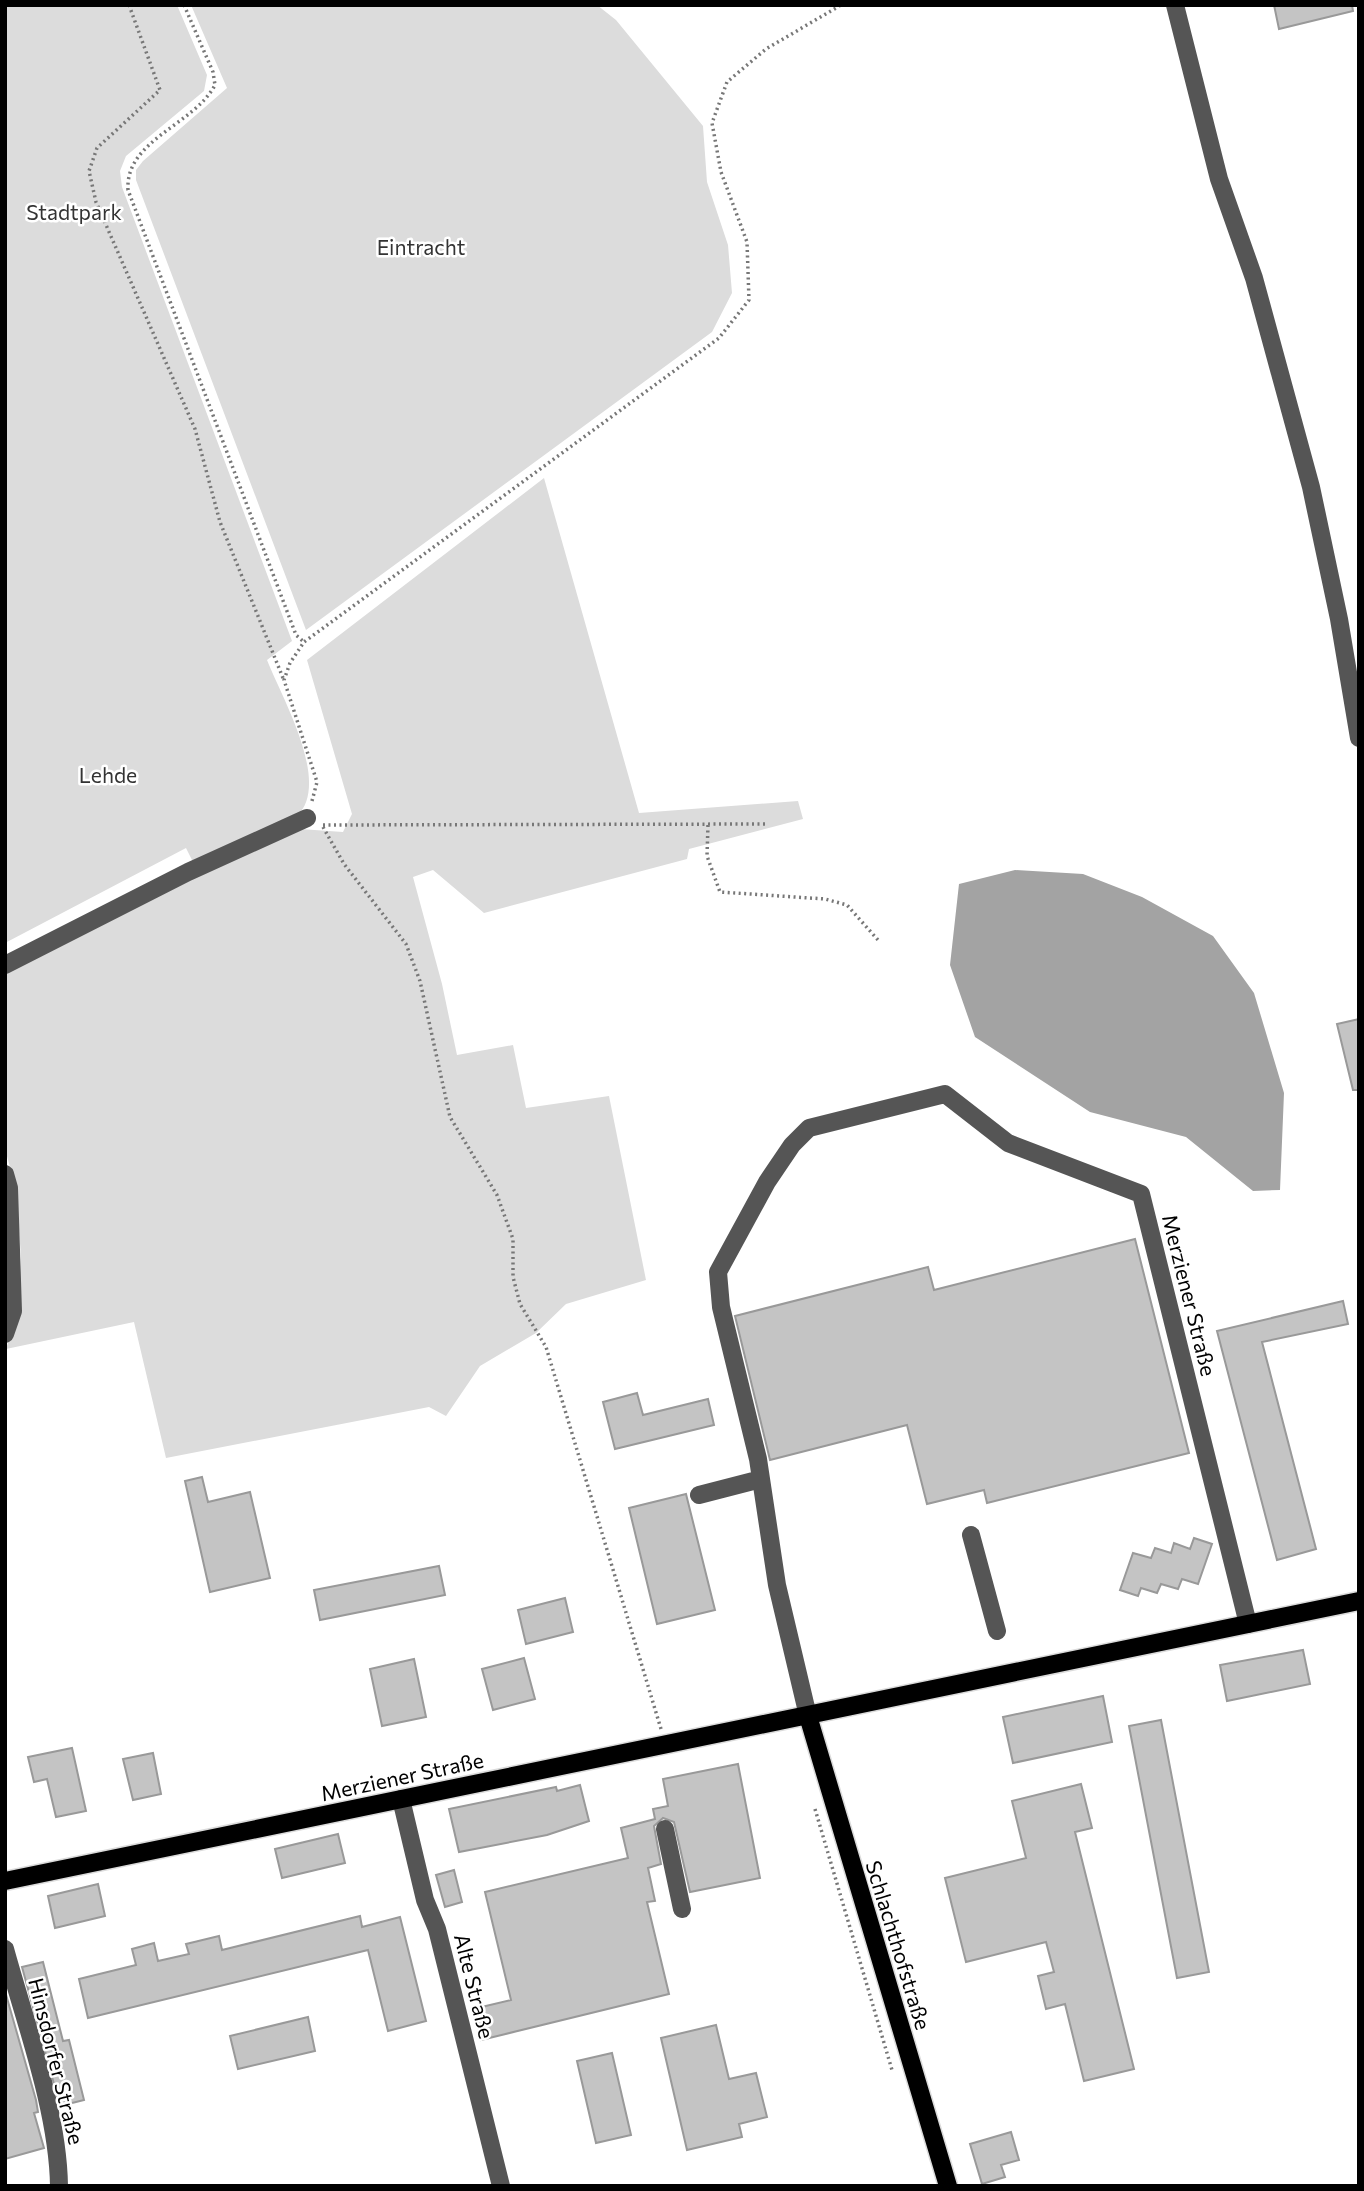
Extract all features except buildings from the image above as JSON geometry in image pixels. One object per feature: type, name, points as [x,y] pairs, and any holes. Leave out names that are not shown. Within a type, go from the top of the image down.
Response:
[{"type":"main road","name":"Merziener Straße","points":[[5,1881],[1359,1601]]},
{"type":"main road","name":"Schlachthofstraße","points":[[808,1716],[948,2186]]},
{"type":"street","points":[[1175,5],[1219,179],[1254,278],[1311,488],[1339,619],[1359,738]]},
{"type":"street","points":[[5,965],[200,867],[314,821]]},
{"type":"street","name":"Merziener Straße","points":[[761,1479],[721,1307],[718,1272],[767,1182],[792,1145],[809,1128],[945,1094],[1008,1143],[1141,1194],[1248,1624]]},
{"type":"street","points":[[5,1174],[11,1223],[13,1311],[5,1334]]},
{"type":"street","points":[[699,1495],[761,1479],[777,1585],[808,1716]]},
{"type":"street","points":[[971,1535],[997,1631]]},
{"type":"street","name":"Alte Straße","points":[[401,1799],[425,1900],[437,1929],[501,2186]]},
{"type":"street","points":[[665,1829],[682,1909]]},
{"type":"street","name":"Hinsdorfer Straße","points":[[5,1949],[51,2122],[59,2160],[59,2186]]},
{"type":"path","points":[[130,5],[160,90],[97,148],[89,171],[96,202],[195,429],[220,522],[284,680],[317,782],[314,821],[406,944],[420,981],[450,1116],[497,1195],[513,1239],[513,1277],[520,1304],[546,1347],[666,1745]]},
{"type":"path","points":[[184,5],[213,72],[215,85],[200,105],[132,161],[127,175],[128,190],[296,635],[304,642]]},
{"type":"path","points":[[284,680],[290,663],[304,642],[719,338],[749,300],[747,242],[721,172],[712,123],[727,82],[766,49],[841,5]]},
{"type":"path","points":[[314,821],[765,824]]},
{"type":"path","points":[[708,825],[707,856],[720,892],[825,899],[847,905],[878,940]]},
{"type":"green space","points":[[5,5],[177,5],[207,75],[204,91],[126,156],[120,171],[122,187],[292,641],[267,660],[300,739],[307,762],[309,783],[306,801],[297,816],[290,821],[194,864],[186,848],[5,943]]},
{"type":"green space","name":"Eintracht","points":[[191,5],[597,5],[616,20],[703,126],[707,182],[728,245],[732,293],[712,332],[306,630],[136,180],[136,170],[143,161],[227,88]]},
{"type":"green space","points":[[544,478],[639,813],[798,801],[803,819],[689,849],[687,859],[484,913],[433,870],[413,877],[442,984],[457,1055],[513,1045],[526,1108],[609,1096],[646,1280],[566,1304],[536,1333],[480,1366],[446,1416],[429,1407],[166,1458],[134,1322],[6,1349],[18,1311],[21,1257],[16,1189],[5,1149],[5,974],[201,872],[300,829],[343,832],[352,814],[307,660]]},
{"type":"shaded area","points":[[1015,870],[1083,874],[1142,897],[1213,936],[1254,993],[1284,1093],[1280,1190],[1253,1191],[1186,1137],[1090,1112],[975,1037],[950,965],[959,884]]},
{"type":"park label","name":"Stadtpark","points":[[74,211]]},
{"type":"park label","name":"Lehde","points":[[108,774]]}]
